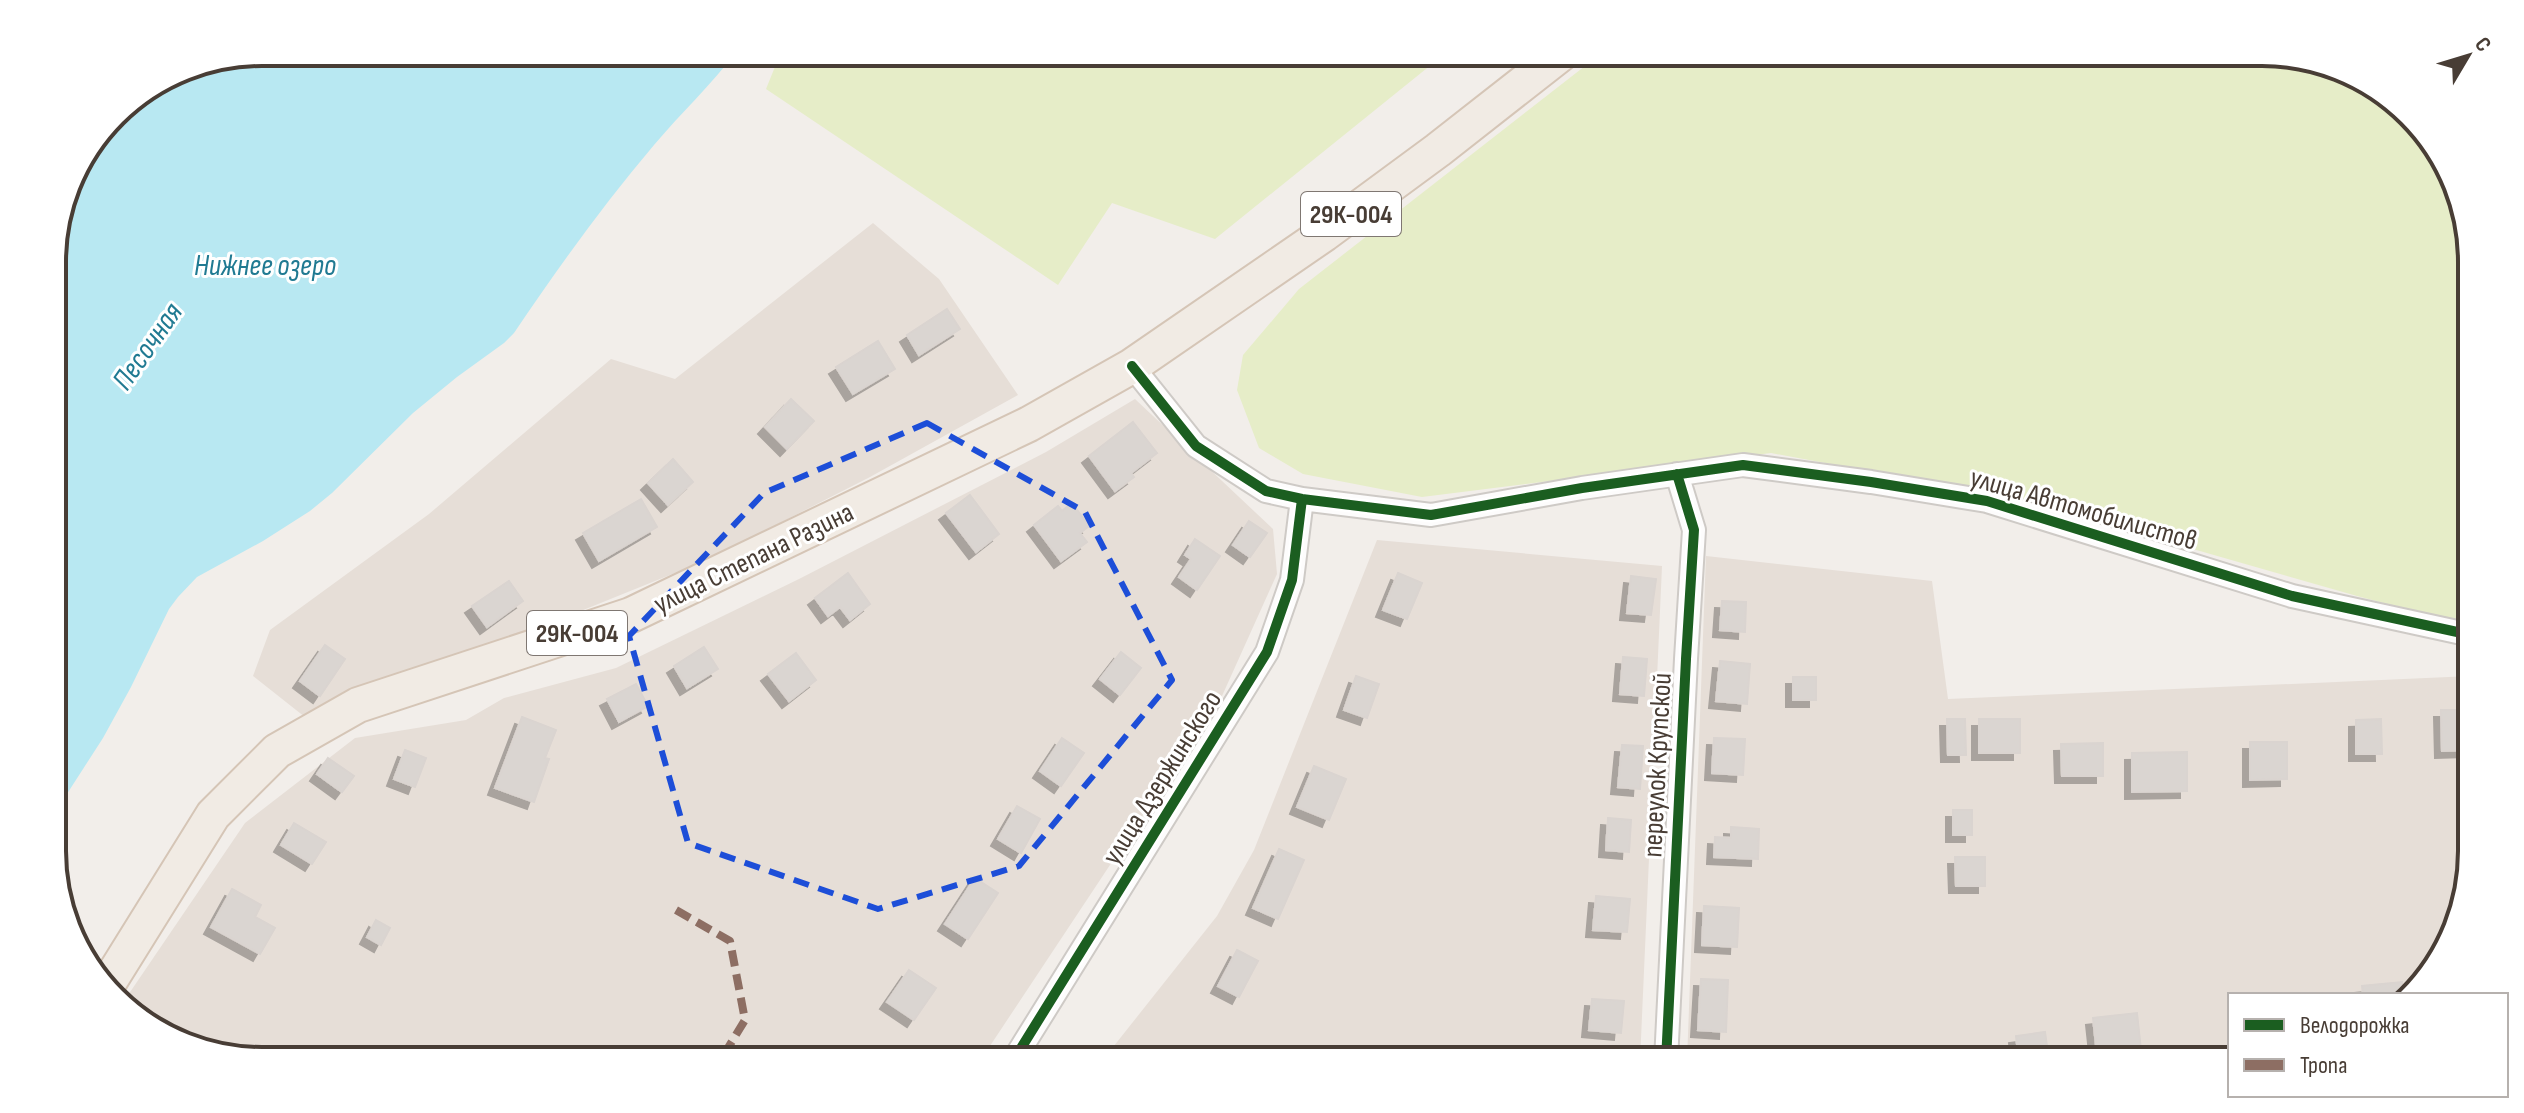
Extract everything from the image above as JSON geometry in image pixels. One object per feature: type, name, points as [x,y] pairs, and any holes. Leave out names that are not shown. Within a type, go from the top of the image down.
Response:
[{"type":"main road","name":"29К-004","points":[[1132,366],[1324,234],[1545,66]]},
{"type":"main road","name":"улица Степана Разина","points":[[112,977],[213,815],[277,751],[358,705],[631,615],[1029,424],[1132,366]]},
{"type":"street","name":"улица Автомобилистов","points":[[1132,366],[1196,446],[1266,491],[1302,499],[1431,515],[1582,488],[1743,465],[1987,501],[2292,596],[2458,632]]},
{"type":"street","name":"переулок Крупской","points":[[1667,1047],[1694,530],[1677,474]]},
{"type":"street","name":"улица Дзержинского","points":[[1022,1047],[1267,652],[1292,580],[1302,499]]},
{"type":"highlighted area","points":[[927,423],[1085,512],[1172,680],[1019,866],[878,909],[688,843],[629,636],[764,493]]},
{"type":"shaded area","points":[[873,223],[939,279],[1018,395],[870,477],[707,560],[561,619],[380,680],[310,721],[253,676],[270,630],[429,514],[611,359],[675,379]]},
{"type":"shaded area","points":[[1135,399],[1273,529],[1277,574],[1222,696],[989,1047],[262,1047],[224,1043],[187,1032],[164,1021],[128,994],[245,823],[355,738],[466,720],[504,698],[616,668],[799,579],[1046,452]]},
{"type":"shaded area","points":[[1377,540],[1662,566],[1641,1047],[1113,1047],[1217,916],[1254,850]]},
{"type":"shaded area","points":[[1706,556],[1932,581],[1948,699],[2458,677],[2458,864],[2454,889],[2448,914],[2432,949],[2397,993],[2228,993],[2228,1047],[1688,1047]]},
{"type":"green space","points":[[775,66],[1430,66],[1215,239],[1112,203],[1058,285],[766,89]]},
{"type":"green space","points":[[1585,66],[2262,66],[2325,76],[2360,92],[2401,123],[2432,164],[2451,211],[2458,262],[2458,623],[2015,498],[1771,453],[1422,497],[1303,474],[1259,448],[1237,390],[1243,355],[1299,289]]},
{"type":"water","name":"Нижнее озеро","points":[[724,66],[617,191],[504,343],[413,413],[310,511],[197,577],[178,597],[103,738],[66,795],[66,249],[73,211],[86,175],[115,133],[143,107],[175,86],[199,76],[237,68]]},
{"type":"building","points":[[947,309],[960,329],[919,355],[907,335]]},
{"type":"building","points":[[878,341],[895,369],[853,394],[836,367]]},
{"type":"building","points":[[791,399],[814,421],[787,449],[765,427]]},
{"type":"building","points":[[1133,422],[1157,453],[1131,473],[1134,477],[1115,491],[1089,456]]},
{"type":"building","points":[[673,459],[693,482],[668,505],[648,483]]},
{"type":"building","points":[[970,495],[999,534],[976,552],[946,513]]},
{"type":"building","points":[[641,499],[657,527],[599,561],[583,533]]},
{"type":"building","points":[[1072,503],[1089,526],[1080,533],[1087,542],[1061,561],[1034,525],[1058,506],[1062,511]]},
{"type":"building","points":[[1249,521],[1267,533],[1250,557],[1233,545]]},
{"type":"building","points":[[1195,539],[1220,556],[1197,590],[1179,577],[1191,559],[1185,555]]},
{"type":"building","points":[[848,573],[870,604],[850,620],[840,607],[828,616],[815,598]]},
{"type":"building","points":[[1398,573],[1422,583],[1407,619],[1383,610]]},
{"type":"building","points":[[1631,576],[1656,579],[1651,615],[1627,613]]},
{"type":"building","points":[[509,581],[523,601],[487,627],[472,606]]},
{"type":"building","points":[[1722,601],[1746,602],[1745,632],[1720,630]]},
{"type":"building","points":[[325,645],[345,659],[320,696],[300,681]]},
{"type":"building","points":[[704,647],[718,669],[687,688],[674,666]]},
{"type":"building","points":[[1121,652],[1141,668],[1120,695],[1100,679]]},
{"type":"building","points":[[796,653],[816,680],[789,701],[768,674]]},
{"type":"building","points":[[1623,657],[1647,659],[1644,696],[1620,694]]},
{"type":"building","points":[[1720,661],[1750,664],[1747,704],[1716,701]]},
{"type":"building","points":[[1356,676],[1379,684],[1367,718],[1344,710]]},
{"type":"building","points":[[1793,677],[1816,677],[1816,700],[1793,700]]},
{"type":"building","points":[[636,684],[648,706],[619,722],[607,699]]},
{"type":"building","points":[[2441,710],[2458,710],[2458,750],[2442,751]]},
{"type":"building","points":[[522,717],[556,730],[534,802],[495,788]]},
{"type":"building","points":[[1947,719],[1965,719],[1966,755],[1948,755]]},
{"type":"building","points":[[1979,719],[2020,719],[2020,753],[1979,753]]},
{"type":"building","points":[[2381,719],[2382,754],[2356,754],[2356,720]]},
{"type":"building","points":[[1062,738],[1084,753],[1061,786],[1040,771]]},
{"type":"building","points":[[1714,738],[1745,739],[1743,775],[1712,773]]},
{"type":"building","points":[[2250,742],[2287,742],[2287,779],[2250,780]]},
{"type":"building","points":[[2103,743],[2103,776],[2062,776],[2061,744]]},
{"type":"building","points":[[1622,745],[1643,746],[1640,789],[1618,787]]},
{"type":"building","points":[[405,750],[426,758],[415,787],[394,779]]},
{"type":"building","points":[[2187,752],[2187,791],[2132,792],[2132,753]]},
{"type":"building","points":[[328,758],[354,776],[342,792],[317,774]]},
{"type":"building","points":[[1314,766],[1346,779],[1329,820],[1297,807]]},
{"type":"building","points":[[1017,806],[1040,819],[1021,853],[998,839]]},
{"type":"building","points":[[1953,810],[1972,810],[1972,835],[1953,835]]},
{"type":"building","points":[[1608,818],[1631,820],[1629,852],[1606,850]]},
{"type":"building","points":[[294,823],[326,842],[312,864],[281,845]]},
{"type":"building","points":[[1731,827],[1759,829],[1758,859],[1714,857],[1715,837],[1731,838]]},
{"type":"building","points":[[1279,849],[1304,860],[1278,919],[1253,908]]},
{"type":"building","points":[[1955,857],[1985,857],[1985,886],[1956,886]]},
{"type":"building","points":[[975,878],[998,893],[968,939],[945,924]]},
{"type":"building","points":[[232,889],[261,905],[255,917],[275,928],[260,954],[211,927]]},
{"type":"building","points":[[1596,896],[1630,899],[1627,932],[1593,930]]},
{"type":"building","points":[[1704,906],[1739,908],[1737,947],[1702,945]]},
{"type":"building","points":[[376,920],[390,928],[381,945],[367,937]]},
{"type":"building","points":[[1237,950],[1258,961],[1239,997],[1218,986]]},
{"type":"building","points":[[909,970],[936,988],[914,1020],[887,1002]]},
{"type":"building","points":[[1701,979],[1728,980],[1726,1032],[1698,1030]]},
{"type":"building","points":[[2402,982],[2402,988],[2397,993],[2363,993],[2362,986]]},
{"type":"building","points":[[1592,999],[1624,1001],[1621,1033],[1589,1030]]},
{"type":"building","points":[[2137,1013],[2141,1047],[2096,1047],[2093,1018]]},
{"type":"building","points":[[2045,1032],[2047,1047],[2017,1047],[2016,1036]]},
{"type":"marked path","points":[[676,910],[730,941],[745,1020],[729,1047]]},
{"type":"cycle path","points":[[1132,366],[1196,446],[1266,491],[1302,499],[1431,515],[1582,488],[1743,465],[1987,501],[2292,596],[2458,632]]},
{"type":"cycle path","points":[[1667,1047],[1694,530],[1677,474]]},
{"type":"cycle path","points":[[1022,1047],[1267,652],[1292,580],[1302,499]]},
{"type":"water label","name":"Песочная","points":[[147,346]]}]
